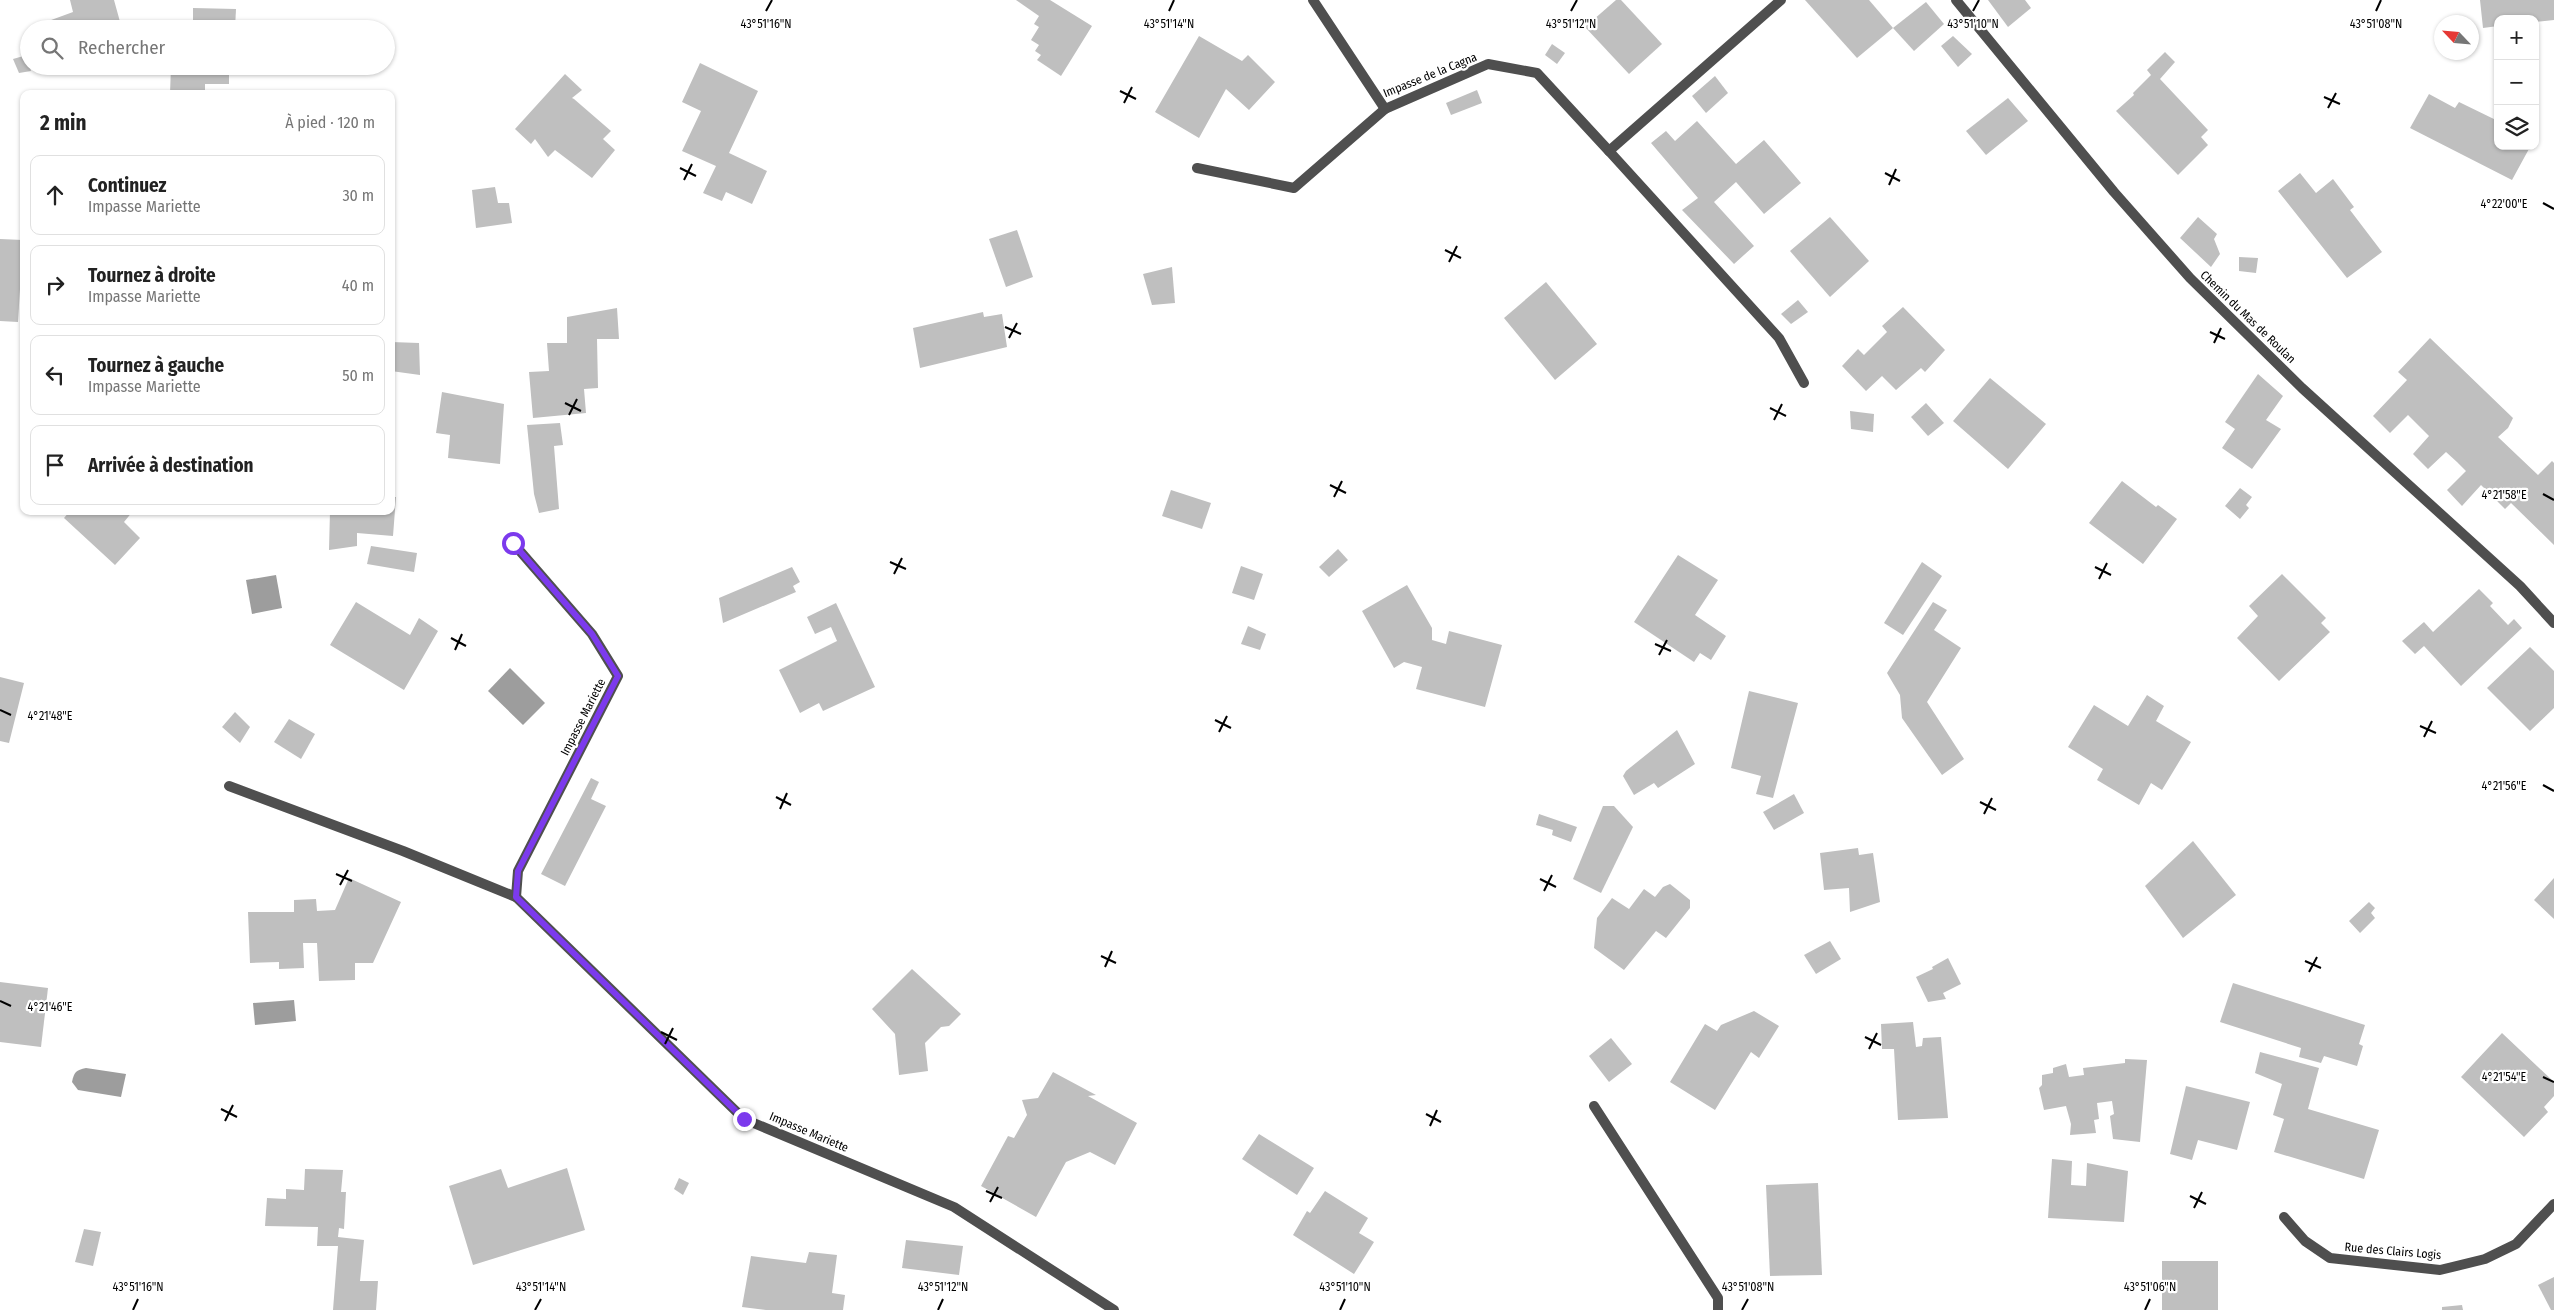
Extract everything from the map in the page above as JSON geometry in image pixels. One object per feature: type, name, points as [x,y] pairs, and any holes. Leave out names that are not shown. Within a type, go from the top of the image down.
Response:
[{"type":"street","name":"Impasse de la Cagna","points":[[1313,0],[1385,109],[1488,64],[1537,73],[1779,338],[1804,383]]},
{"type":"street","points":[[1609,151],[1781,0]]},
{"type":"street","name":"Chemin du Mas de Roulan","points":[[1956,0],[2114,192],[2190,278],[2302,388],[2520,586],[2554,623]]},
{"type":"street","points":[[1197,168],[1294,188],[1385,109]]},
{"type":"street","name":"Impasse Mariette","points":[[513,543],[592,634],[618,676],[518,871],[516,897]]},
{"type":"street","name":"Impasse Mariette","points":[[229,786],[403,851],[516,897],[744,1119],[954,1207],[1114,1310]]},
{"type":"street","points":[[1594,1106],[1718,1298],[1718,1310]]},
{"type":"street","name":"Rue des Clairs Logis","points":[[2284,1217],[2305,1241],[2330,1258],[2440,1270],[2485,1259],[2516,1244],[2554,1204]]},
{"type":"shaded area","points":[[276,575],[282,608],[252,614],[246,580]]},
{"type":"shaded area","points":[[510,668],[545,703],[523,725],[488,691]]},
{"type":"shaded area","points":[[294,1000],[296,1021],[255,1025],[253,1003]]},
{"type":"shaded area","points":[[86,1068],[126,1074],[121,1097],[78,1090],[72,1082],[74,1076],[76,1072]]},
{"type":"building","points":[[70,0],[114,0],[120,20],[51,20],[73,12]]},
{"type":"building","points":[[1016,0],[1050,0],[1092,26],[1061,76],[1037,60],[1041,55],[1035,51],[1039,45],[1031,40],[1039,27],[1034,24],[1039,16]]},
{"type":"building","points":[[1616,0],[1621,0],[1662,44],[1629,74],[1585,27]]},
{"type":"building","points":[[1805,0],[1869,0],[1893,28],[1857,58]]},
{"type":"building","points":[[1988,0],[2025,0],[2031,8],[2008,27]]},
{"type":"building","points":[[2480,0],[2554,0],[2554,20],[2539,22],[2539,15],[2494,15],[2494,27],[2483,28]]},
{"type":"building","points":[[1926,2],[1944,24],[1914,51],[1893,28]]},
{"type":"building","points":[[193,8],[236,9],[235,20],[193,20]]},
{"type":"building","points":[[1199,36],[1242,61],[1248,55],[1275,82],[1249,110],[1226,89],[1199,138],[1155,112]]},
{"type":"building","points":[[1953,36],[1972,54],[1958,67],[1941,46]]},
{"type":"building","points":[[1552,44],[1565,53],[1557,64],[1545,55]]},
{"type":"building","points":[[2165,52],[2175,62],[2160,79],[2208,130],[2201,137],[2208,145],[2178,175],[2116,111],[2134,95],[2133,93],[2151,75],[2147,70]]},
{"type":"building","points":[[20,57],[20,73],[19,73],[13,59]]},
{"type":"building","points":[[700,63],[758,91],[729,153],[767,171],[752,204],[726,192],[722,201],[703,193],[716,166],[682,151],[701,111],[682,102]]},
{"type":"building","points":[[565,74],[582,90],[572,98],[611,131],[603,139],[615,150],[592,178],[555,150],[548,157],[535,139],[531,144],[515,129]]},
{"type":"building","points":[[171,75],[229,75],[229,84],[205,84],[205,90],[170,90]]},
{"type":"building","points":[[1715,76],[1728,93],[1706,113],[1692,96]]},
{"type":"building","points":[[1477,90],[1482,103],[1451,115],[1446,103]]},
{"type":"building","points":[[2429,94],[2455,108],[2459,102],[2494,119],[2494,150],[2528,150],[2512,180],[2410,128]]},
{"type":"building","points":[[2008,98],[2028,121],[1986,155],[1966,131]]},
{"type":"building","points":[[1697,121],[1736,164],[1764,140],[1801,183],[1764,214],[1736,182],[1714,202],[1754,246],[1734,264],[1682,210],[1698,198],[1651,143],[1666,131],[1675,141]]},
{"type":"building","points":[[2300,173],[2316,193],[2333,179],[2354,207],[2350,210],[2382,252],[2347,278],[2278,191]]},
{"type":"building","points":[[495,187],[498,203],[509,203],[512,223],[476,228],[472,190]]},
{"type":"building","points":[[1830,217],[1869,261],[1830,297],[1790,251]]},
{"type":"building","points":[[2198,217],[2217,234],[2214,239],[2220,254],[2211,267],[2180,238]]},
{"type":"building","points":[[1017,230],[1033,277],[1006,287],[989,239]]},
{"type":"building","points":[[0,239],[20,240],[18,322],[0,321]]},
{"type":"building","points":[[2239,257],[2258,258],[2256,273],[2239,271]]},
{"type":"building","points":[[1172,267],[1175,303],[1152,305],[1143,274]]},
{"type":"building","points":[[1546,282],[1597,344],[1555,380],[1504,318]]},
{"type":"building","points":[[1798,300],[1808,312],[1791,324],[1781,314]]},
{"type":"building","points":[[1903,307],[1945,350],[1925,372],[1921,368],[1896,390],[1882,376],[1866,391],[1842,366],[1858,349],[1864,355],[1887,332],[1882,326]]},
{"type":"building","points":[[617,308],[619,339],[597,339],[598,388],[584,389],[586,413],[533,418],[529,372],[549,371],[547,343],[567,343],[567,317]]},
{"type":"building","points":[[983,312],[984,317],[1002,314],[1007,347],[920,368],[913,328]]},
{"type":"building","points":[[2430,338],[2513,418],[2508,428],[2498,437],[2538,475],[2552,461],[2554,463],[2554,545],[2511,503],[2505,509],[2481,485],[2462,506],[2447,490],[2466,471],[2446,452],[2428,469],[2413,454],[2429,436],[2408,415],[2390,433],[2373,416],[2407,380],[2398,372]]},
{"type":"building","points":[[395,342],[419,343],[420,375],[395,372]]},
{"type":"building","points":[[2258,374],[2283,396],[2266,420],[2281,429],[2252,469],[2222,448],[2235,429],[2225,422]]},
{"type":"building","points":[[1990,378],[2046,424],[2008,469],[1953,421]]},
{"type":"building","points":[[442,392],[504,404],[500,464],[448,458],[450,435],[436,433]]},
{"type":"building","points":[[1926,403],[1944,423],[1928,436],[1911,417]]},
{"type":"building","points":[[1850,411],[1874,414],[1873,432],[1851,429]]},
{"type":"building","points":[[560,423],[563,445],[554,446],[559,509],[539,513],[534,494],[527,425]]},
{"type":"building","points":[[2122,481],[2156,507],[2158,505],[2177,519],[2143,564],[2089,523]]},
{"type":"building","points":[[2240,488],[2252,497],[2246,505],[2249,508],[2240,519],[2225,506]]},
{"type":"building","points":[[1171,490],[1211,503],[1202,529],[1162,516]]},
{"type":"building","points":[[67,515],[130,515],[124,522],[140,538],[115,565],[64,518]]},
{"type":"building","points":[[330,515],[395,515],[393,536],[357,533],[357,546],[329,550]]},
{"type":"building","points":[[371,546],[417,553],[414,572],[367,564]]},
{"type":"building","points":[[1338,549],[1348,560],[1329,577],[1319,567]]},
{"type":"building","points":[[1678,555],[1718,580],[1695,615],[1726,636],[1711,660],[1700,653],[1694,662],[1634,622]]},
{"type":"building","points":[[1922,562],[1942,576],[1903,635],[1884,623]]},
{"type":"building","points":[[1241,566],[1263,574],[1254,600],[1232,593]]},
{"type":"building","points":[[792,567],[800,582],[793,586],[796,592],[723,623],[719,598]]},
{"type":"building","points":[[2282,574],[2326,618],[2321,623],[2330,632],[2279,681],[2237,638],[2258,616],[2249,606]]},
{"type":"building","points":[[1407,585],[1432,628],[1432,640],[1446,644],[1449,631],[1502,645],[1485,707],[1416,689],[1422,667],[1404,662],[1394,668],[1362,611]]},
{"type":"building","points":[[2479,589],[2493,603],[2490,606],[2508,625],[2514,619],[2522,628],[2461,686],[2424,646],[2415,654],[2402,641],[2424,622],[2433,632]]},
{"type":"building","points":[[356,602],[410,635],[419,618],[438,631],[404,690],[330,645]]},
{"type":"building","points":[[1933,602],[1947,610],[1934,630],[1961,648],[1927,702],[1964,759],[1942,775],[1902,718],[1900,695],[1887,673]]},
{"type":"building","points":[[836,603],[875,687],[823,711],[819,703],[800,713],[779,670],[837,641],[831,627],[815,634],[807,617]]},
{"type":"building","points":[[1248,626],[1266,634],[1260,650],[1241,644]]},
{"type":"building","points":[[2530,647],[2554,671],[2554,708],[2530,731],[2487,688]]},
{"type":"building","points":[[0,677],[24,683],[9,743],[0,741]]},
{"type":"building","points":[[1749,691],[1798,703],[1773,798],[1756,794],[1761,776],[1731,768]]},
{"type":"building","points":[[2147,695],[2164,706],[2156,721],[2191,742],[2162,790],[2151,783],[2139,805],[2097,780],[2103,769],[2068,747],[2094,705],[2128,726]]},
{"type":"building","points":[[235,712],[250,727],[240,743],[222,727]]},
{"type":"building","points":[[289,719],[315,734],[301,759],[274,742]]},
{"type":"building","points":[[1677,730],[1695,764],[1658,788],[1654,783],[1634,795],[1623,776],[1626,771]]},
{"type":"building","points":[[591,778],[599,782],[591,799],[606,806],[565,886],[541,874]]},
{"type":"building","points":[[1794,794],[1804,813],[1774,830],[1763,812]]},
{"type":"building","points":[[1603,806],[1614,806],[1633,827],[1601,893],[1573,879]]},
{"type":"building","points":[[1539,814],[1577,827],[1571,842],[1552,835],[1553,830],[1536,825]]},
{"type":"building","points":[[2193,841],[2236,895],[2183,938],[2145,886]]},
{"type":"building","points":[[1858,848],[1859,855],[1873,853],[1880,902],[1850,912],[1849,888],[1824,890],[1820,853]]},
{"type":"building","points":[[349,878],[401,902],[373,963],[355,963],[355,980],[319,981],[317,943],[303,943],[304,968],[279,969],[279,962],[250,963],[248,912],[294,912],[294,900],[316,899],[317,911],[335,910]]},
{"type":"building","points":[[2554,878],[2554,919],[2534,900]]},
{"type":"building","points":[[1670,884],[1690,900],[1690,908],[1666,938],[1656,931],[1624,970],[1594,948],[1597,918],[1612,898],[1629,909],[1644,889],[1655,897],[1663,887]]},
{"type":"building","points":[[2369,902],[2375,908],[2371,913],[2375,918],[2360,933],[2349,921]]},
{"type":"building","points":[[1830,941],[1841,959],[1816,974],[1804,955]]},
{"type":"building","points":[[1948,958],[1961,984],[1943,993],[1946,999],[1928,1002],[1916,977],[1933,969],[1932,967]]},
{"type":"building","points":[[912,969],[961,1014],[949,1026],[941,1027],[925,1043],[928,1071],[899,1075],[895,1034],[872,1009]]},
{"type":"building","points":[[0,982],[48,988],[41,1047],[0,1042]]},
{"type":"building","points":[[2233,983],[2365,1025],[2359,1044],[2363,1046],[2357,1066],[2324,1056],[2321,1063],[2299,1057],[2301,1048],[2220,1022]]},
{"type":"building","points":[[1754,1011],[1779,1026],[1759,1058],[1751,1052],[1715,1110],[1670,1082],[1705,1024],[1717,1031],[1721,1025]]},
{"type":"building","points":[[1913,1022],[1916,1047],[1922,1046],[1923,1038],[1941,1037],[1948,1118],[1898,1120],[1894,1049],[1882,1049],[1881,1024]]},
{"type":"building","points":[[2502,1033],[2554,1082],[2554,1096],[2544,1107],[2548,1112],[2524,1137],[2461,1077]]},
{"type":"building","points":[[1611,1038],[1632,1064],[1609,1082],[1589,1056]]},
{"type":"building","points":[[2260,1052],[2319,1068],[2308,1109],[2379,1130],[2364,1179],[2274,1152],[2284,1119],[2273,1115],[2282,1084],[2255,1073]]},
{"type":"building","points":[[2125,1059],[2147,1060],[2140,1142],[2113,1139],[2110,1116],[2114,1114],[2112,1101],[2097,1103],[2099,1119],[2094,1120],[2096,1133],[2070,1135],[2071,1124],[2066,1106],[2044,1110],[2039,1088],[2042,1085],[2042,1075],[2053,1073],[2053,1068],[2066,1064],[2069,1077],[2084,1075],[2083,1068],[2125,1063]]},
{"type":"building","points":[[1053,1072],[1096,1095],[1088,1096],[1137,1123],[1115,1165],[1090,1152],[1066,1162],[1036,1217],[981,1186],[1008,1136],[1014,1138],[1027,1115],[1022,1100],[1038,1098]]},
{"type":"building","points":[[2186,1086],[2250,1102],[2237,1150],[2198,1140],[2192,1160],[2170,1154]]},
{"type":"building","points":[[1259,1134],[1314,1168],[1297,1195],[1242,1159]]},
{"type":"building","points":[[2052,1159],[2072,1161],[2071,1185],[2086,1186],[2087,1163],[2128,1171],[2124,1222],[2048,1218]]},
{"type":"building","points":[[567,1168],[585,1230],[473,1265],[449,1186],[501,1169],[508,1188]]},
{"type":"building","points":[[305,1169],[343,1170],[341,1192],[346,1192],[344,1229],[339,1228],[338,1237],[364,1240],[360,1281],[378,1281],[376,1310],[333,1310],[338,1246],[317,1246],[318,1227],[265,1226],[267,1198],[286,1199],[286,1189],[304,1190]]},
{"type":"building","points":[[679,1178],[689,1183],[683,1195],[674,1189]]},
{"type":"building","points":[[1818,1183],[1822,1275],[1770,1276],[1766,1185]]},
{"type":"building","points":[[1325,1191],[1368,1218],[1359,1233],[1374,1242],[1354,1274],[1293,1235],[1307,1211],[1310,1213]]},
{"type":"building","points":[[84,1229],[101,1232],[93,1266],[75,1262]]},
{"type":"building","points":[[906,1240],[963,1246],[959,1275],[902,1268]]},
{"type":"building","points":[[809,1252],[837,1255],[832,1293],[845,1295],[843,1310],[766,1310],[742,1307],[751,1256],[806,1263]]},
{"type":"building","points":[[2162,1261],[2218,1261],[2218,1310],[2162,1310]]},
{"type":"building","points":[[2554,1277],[2554,1310],[2551,1310],[2538,1285]]},
{"type":"building","points":[[2462,1305],[2463,1310],[2442,1310],[2442,1307]]},
{"type":"route","points":[[513,543],[592,634],[618,676],[518,871],[516,897],[744,1119]]}]
